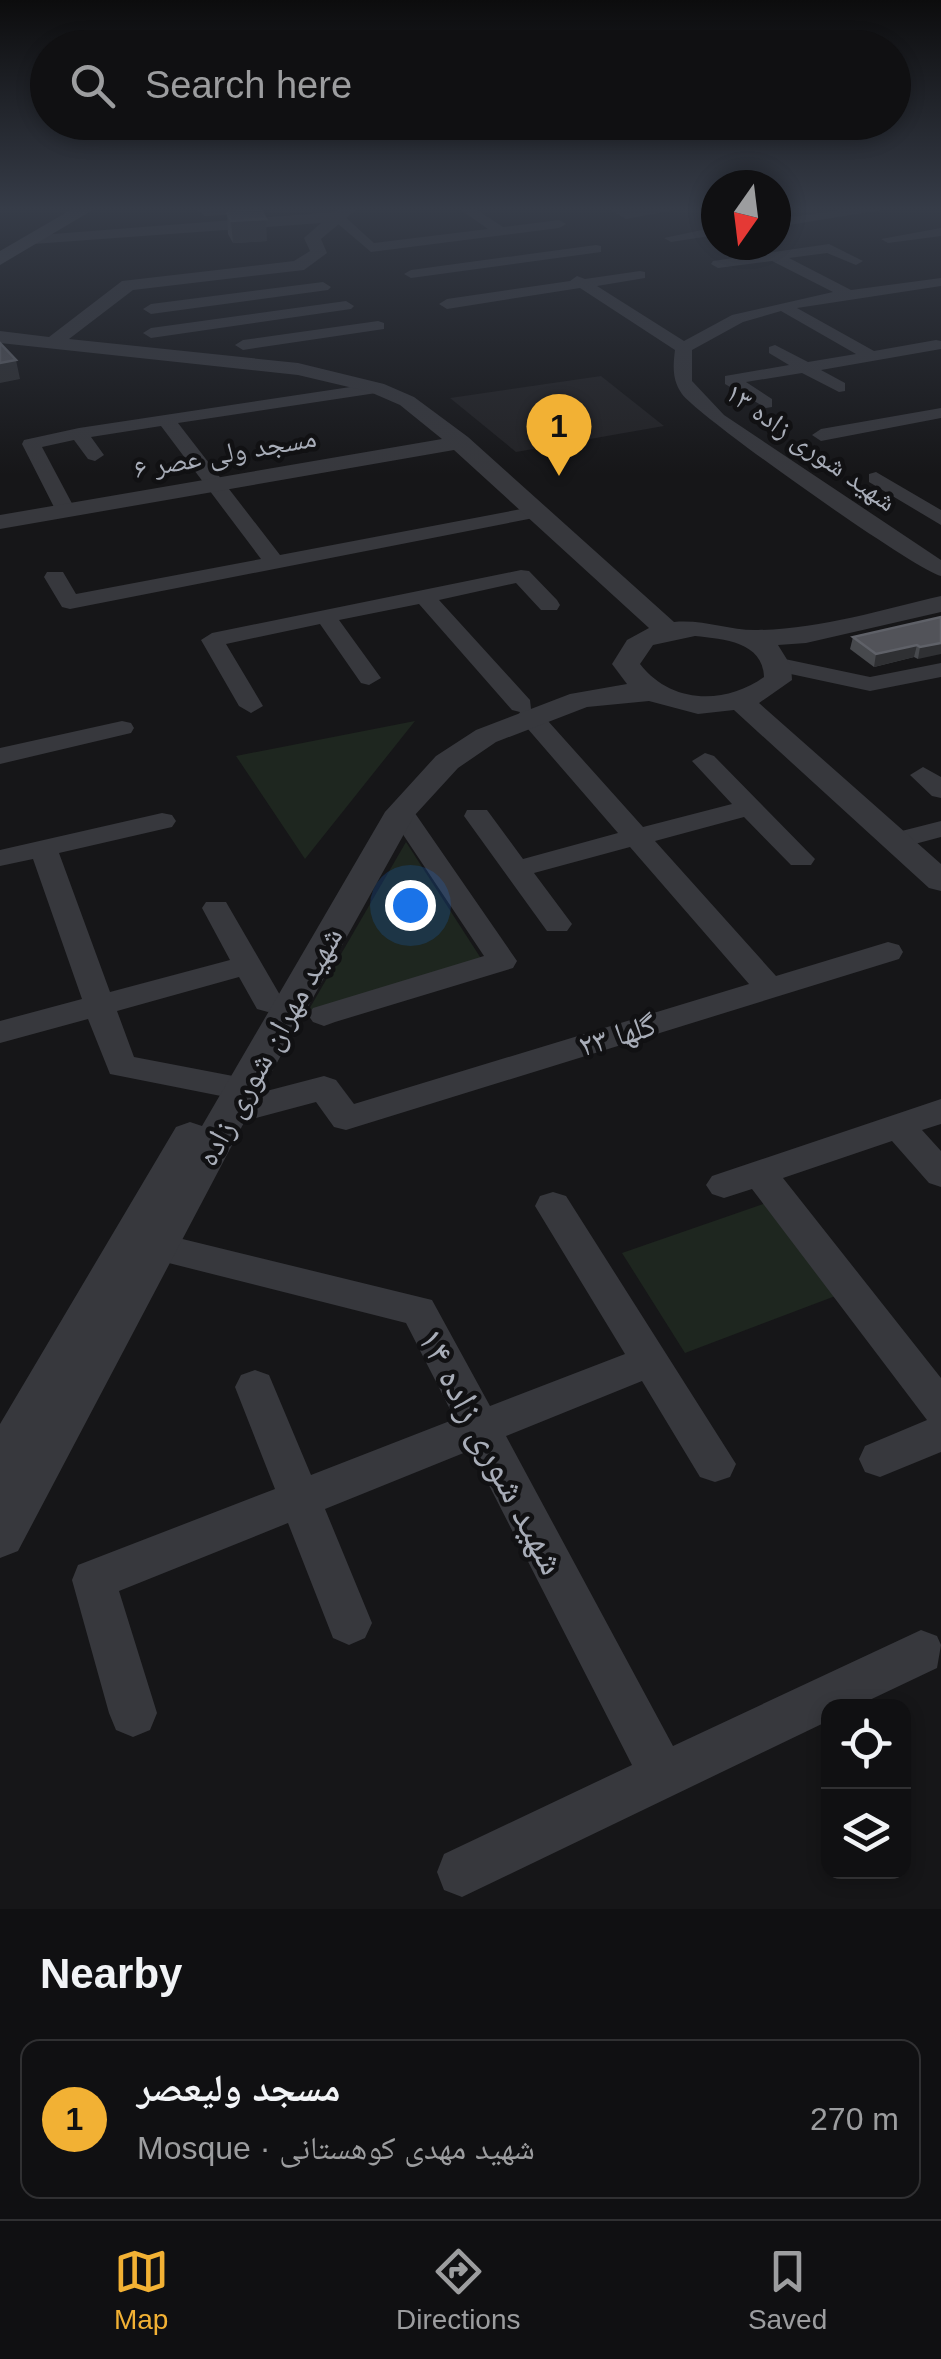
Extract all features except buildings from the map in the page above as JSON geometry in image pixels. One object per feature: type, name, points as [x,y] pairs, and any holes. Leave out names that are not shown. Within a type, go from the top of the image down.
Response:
[{"type":"street","points":[[52,343],[111,297]]},
{"type":"street","points":[[151,309],[241,297]]},
{"type":"street","points":[[283,297],[318,332]]},
{"type":"street","points":[[467,319],[446,304],[491,297]]},
{"type":"street","points":[[523,297],[538,308]]},
{"type":"street","points":[[603,297],[684,348],[716,325],[785,307],[845,297]]},
{"type":"street","points":[[151,333],[346,306]]},
{"type":"street","points":[[785,307],[872,356]]},
{"type":"street","points":[[244,345],[378,326]]},
{"type":"street","points":[[164,355],[192,328]]},
{"type":"street","points":[[902,328],[938,346]]},
{"type":"street","points":[[0,337],[298,370],[377,388],[407,401],[460,442],[667,630],[724,630],[750,638],[770,650],[780,665],[778,680],[764,693],[741,702],[941,882]]},
{"type":"street","points":[[766,403],[731,380],[938,346]]},
{"type":"street","name":"شهید شوری زاده ۱۳","points":[[684,348],[678,372],[688,392],[718,419],[941,570]]},
{"type":"street","points":[[775,350],[840,388]]},
{"type":"street","points":[[66,511],[31,444],[79,433],[377,388]]},
{"type":"street","points":[[332,395],[351,414]]},
{"type":"street","points":[[249,408],[266,428]]},
{"type":"street","points":[[821,436],[941,413]]},
{"type":"street","points":[[167,421],[273,560]]},
{"type":"street","points":[[79,433],[95,455]]},
{"type":"street","name":"مسجد ولی عصر ۶","points":[[0,522],[460,442]]},
{"type":"street","points":[[876,478],[941,520]]},
{"type":"street","points":[[915,503],[941,498]]},
{"type":"street","points":[[446,502],[469,525]]},
{"type":"street","points":[[55,577],[70,602],[536,512]]},
{"type":"street","points":[[353,522],[369,544]]},
{"type":"street","points":[[162,556],[177,579]]},
{"type":"street","points":[[251,706],[212,640],[521,576],[549,605]]},
{"type":"street","points":[[424,596],[768,988]]},
{"type":"street","points":[[750,638],[806,635],[941,604]]},
{"type":"street","points":[[780,665],[818,643],[941,614]]},
{"type":"street","points":[[326,616],[369,678]]},
{"type":"street","name":"شهید مهران شوری زاده","points":[[0,1468],[401,812],[448,762],[486,736],[526,711],[607,679],[626,664],[630,650],[644,638],[667,630]]},
{"type":"street","points":[[626,664],[634,680],[653,692]]},
{"type":"street","points":[[780,665],[870,684],[941,670]]},
{"type":"street","name":"شهید مهران شوری زاده","points":[[0,1534],[158,1248],[268,1002],[371,822],[398,787],[430,754],[472,726],[526,711],[617,693],[653,692],[696,703],[741,702]]},
{"type":"street","points":[[2,749],[122,728]]},
{"type":"street","points":[[705,761],[801,859]]},
{"type":"street","points":[[516,870],[750,807]]},
{"type":"street","points":[[324,1016],[502,962],[401,812]]},
{"type":"street","points":[[477,816],[557,924]]},
{"type":"street","points":[[0,858],[162,821]]},
{"type":"street","points":[[896,842],[941,829]]},
{"type":"street","points":[[43,848],[121,1066],[225,1098]]},
{"type":"street","points":[[216,908],[268,1002]]},
{"type":"street","name":"گلها ۲۳","points":[[225,1098],[324,1088],[346,1118],[888,952]]},
{"type":"street","points":[[0,1032],[247,965]]},
{"type":"street","points":[[941,1111],[742,1179],[941,1408]]},
{"type":"street","points":[[898,1126],[941,1174]]},
{"type":"street","points":[[552,1206],[715,1464]]},
{"type":"street","name":"شهید شوری زاده ۱۴","points":[[158,1248],[419,1311],[663,1776]]},
{"type":"street","points":[[133,1713],[94,1580],[650,1361]]},
{"type":"street","points":[[255,1387],[350,1624]]},
{"type":"street","points":[[880,1458],[941,1433]]},
{"type":"street","points":[[462,1872],[920,1652]]},
{"type":"shaded area","points":[[601,376],[664,426],[516,452],[450,398]]},
{"type":"shaded area","points":[[415,721],[305,859],[236,756]]},
{"type":"shaded area","points":[[406,842],[482,960],[308,1011]]},
{"type":"shaded area","points":[[772,1201],[838,1295],[685,1353],[622,1253]]},
{"type":"place","name":"مسجد ولیعصر","points":[[559,476]]}]
